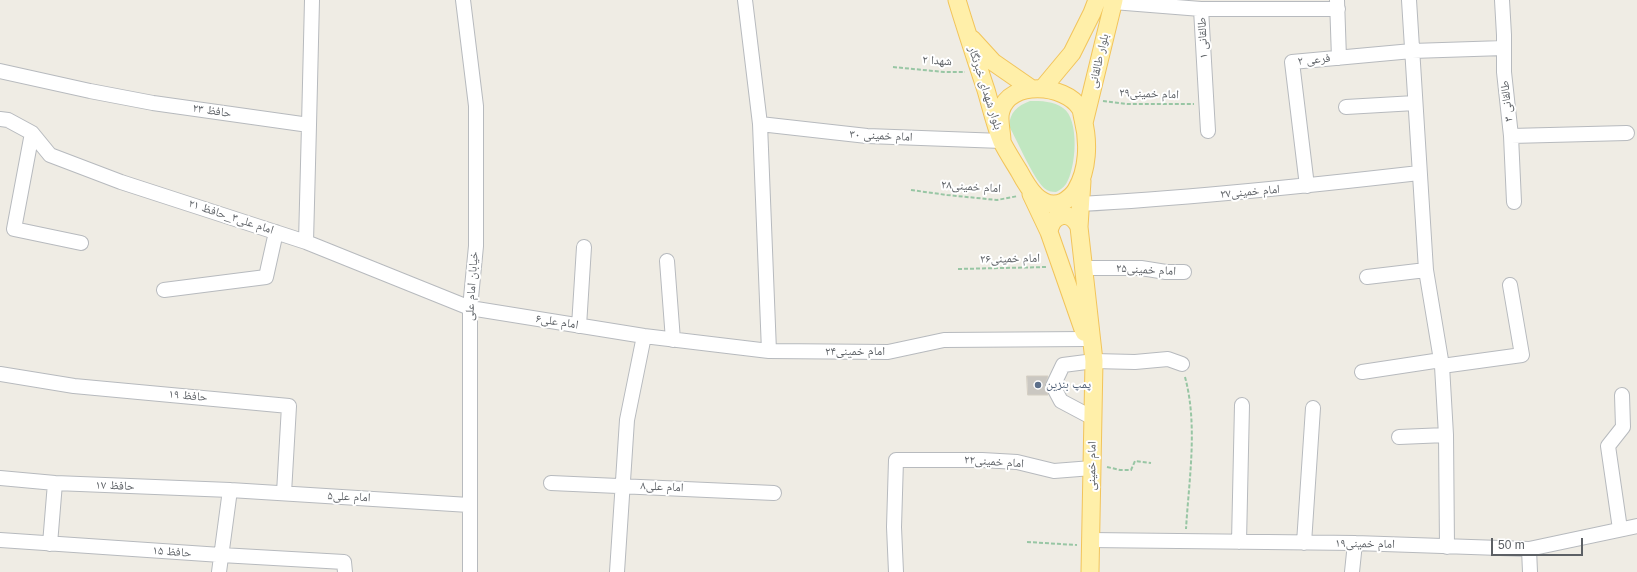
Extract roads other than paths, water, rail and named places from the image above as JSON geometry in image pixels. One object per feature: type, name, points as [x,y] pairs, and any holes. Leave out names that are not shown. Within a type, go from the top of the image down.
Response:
[{"type":"main road","name":"بلوار شهدای خبرنگار","points":[[957,0],[1002,141]]},
{"type":"main road","name":"بلوار طالقانی","points":[[1037,89],[1072,53],[1092,13],[1108,1]]},
{"type":"main road","name":"بلوار طالقانی","points":[[1084,123],[1090,99],[1108,1]]},
{"type":"main road","name":"بلوار شهدای خبرنگار","points":[[967,34],[993,62],[1037,89]]},
{"type":"main road","points":[[1037,89],[1058,92],[1070,97],[1080,108],[1084,123],[1087,140],[1086,160],[1082,178],[1076,191],[1068,199],[1058,204],[1046,204],[1028,189],[1002,141],[1000,112],[1005,103],[1014,95],[1037,89]]},
{"type":"main road","name":"امام خمینی","points":[[1082,178],[1079,227],[1094,361],[1090,572]]},
{"type":"main road","name":"امام خمینی","points":[[1028,189],[1050,232],[1094,361]]},
{"type":"main road","points":[[1050,232],[1050,225],[1059,216],[1065,215],[1072,217],[1079,227]]},
{"type":"street","points":[[306,242],[312,0]]},
{"type":"street","name":"خیابان امام علی","points":[[463,0],[476,106],[476,246],[470,308],[470,572]]},
{"type":"street","points":[[745,0],[760,124],[770,351]]},
{"type":"street","points":[[1409,0],[1426,270],[1441,363],[1446,435],[1447,547]]},
{"type":"street","name":"طالقانی ۳","points":[[1502,0],[1504,72],[1511,136],[1514,202]]},
{"type":"street","name":"طالقانی ۱","points":[[1108,1],[1201,9],[1208,130]]},
{"type":"street","points":[[1201,9],[1337,4],[1339,58]]},
{"type":"street","name":"فرعی ۲","points":[[1308,186],[1292,62],[1412,51],[1504,48]]},
{"type":"street","name":"حافظ ۲۳","points":[[0,70],[90,91],[153,103],[309,125]]},
{"type":"street","points":[[1346,107],[1415,103]]},
{"type":"street","name":"امام علی۳_حافظ ۲۱","points":[[0,119],[8,120],[32,133],[50,155],[121,182],[306,242],[470,308]]},
{"type":"street","name":"امام خمینی ۳۰","points":[[760,124],[867,136],[1002,141]]},
{"type":"street","points":[[32,133],[14,228],[80,242]]},
{"type":"street","points":[[1511,136],[1627,133]]},
{"type":"street","name":"امام خمینی۲۷","points":[[1080,204],[1159,200],[1308,186],[1419,173]]},
{"type":"street","points":[[164,290],[266,277],[276,232]]},
{"type":"street","points":[[579,326],[584,247]]},
{"type":"street","points":[[667,261],[674,340]]},
{"type":"street","name":"امام خمینی۲۵","points":[[1084,268],[1141,268],[1166,272],[1184,272]]},
{"type":"street","points":[[1367,277],[1426,270]]},
{"type":"street","points":[[1362,372],[1522,355],[1510,285]]},
{"type":"street","name":"امام علی۶","points":[[470,308],[644,336]]},
{"type":"street","points":[[617,572],[627,420],[644,336]]},
{"type":"street","name":"امام خمینی۲۴","points":[[644,336],[770,351],[888,352],[944,340],[1086,339]]},
{"type":"street","points":[[1093,418],[1061,401],[1053,386],[1063,365],[1094,361],[1135,362],[1168,358],[1182,364]]},
{"type":"street","name":"حافظ ۱۹","points":[[0,374],[74,386],[289,406],[284,494]]},
{"type":"street","points":[[1620,529],[1608,446],[1623,427],[1622,395]]},
{"type":"street","points":[[1239,542],[1242,405]]},
{"type":"street","points":[[1304,543],[1313,408]]},
{"type":"street","points":[[1399,437],[1446,435]]},
{"type":"street","name":"امام خمینی۲۲","points":[[896,572],[894,527],[896,460],[982,460],[1017,462],[1054,471],[1092,466]]},
{"type":"street","name":"حافظ ۱۷","points":[[0,478],[55,483],[230,490]]},
{"type":"street","points":[[50,544],[55,483]]},
{"type":"street","name":"امام علی۸","points":[[551,483],[623,485],[774,493]]},
{"type":"street","points":[[219,572],[230,490]]},
{"type":"street","name":"امام علی۵","points":[[230,490],[469,505]]},
{"type":"street","name":"امام خمینی۱۹","points":[[1090,543],[1186,541],[1529,549],[1637,526]]},
{"type":"street","name":"حافظ ۱۵","points":[[0,540],[222,555],[345,567]]},
{"type":"street","points":[[1352,572],[1355,544]]},
{"type":"street","points":[[1529,549],[1530,572]]},
{"type":"place","name":"پمپ بنزین","points":[[1038,385]]}]
